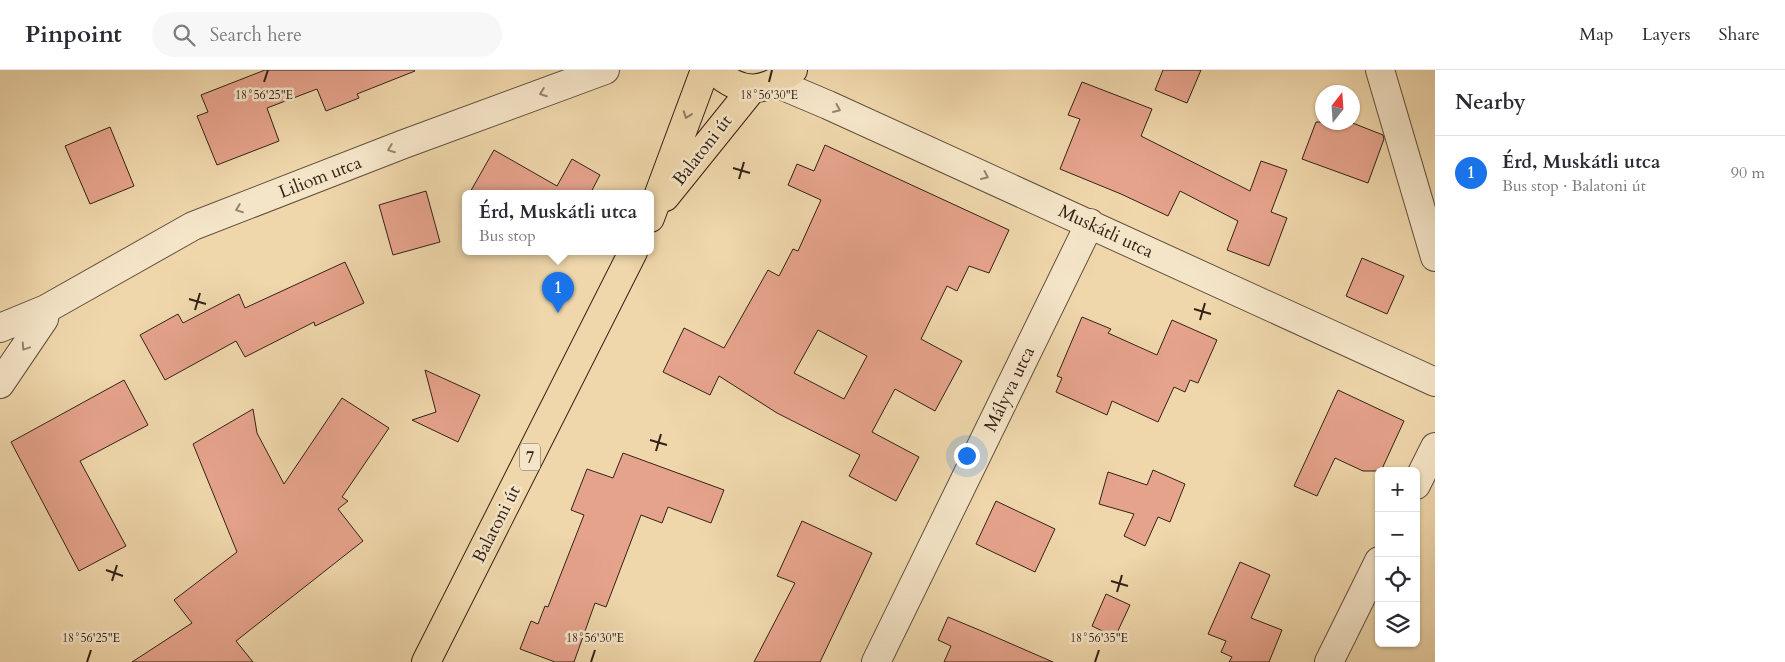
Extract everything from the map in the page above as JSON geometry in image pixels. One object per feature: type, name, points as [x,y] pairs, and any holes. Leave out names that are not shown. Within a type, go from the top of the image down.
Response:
[{"type":"main road","name":"Balatoni út","points":[[654,209],[704,70]]},
{"type":"main road","points":[[714,70],[727,82],[774,81]]},
{"type":"main road","name":"Balatoni út","points":[[654,213],[774,81]]},
{"type":"main road","name":"Balatoni út","points":[[426,662],[631,255]]},
{"type":"street","name":"Liliom utca","points":[[0,328],[46,309],[193,226],[404,144],[605,70]]},
{"type":"street","points":[[1380,70],[1435,257]]},
{"type":"street","name":"Muskátli utca","points":[[774,81],[1435,382]]},
{"type":"street","name":"Mályva utca","points":[[876,662],[1090,224]]},
{"type":"street","points":[[0,384],[44,319],[46,309]]},
{"type":"street","points":[[1420,477],[1435,447]]},
{"type":"street","points":[[1329,662],[1375,569]]},
{"type":"building","points":[[265,70],[415,71],[357,94],[359,98],[326,111],[317,89],[267,108],[279,141],[217,165],[197,116],[208,112],[201,95]]},
{"type":"building","points":[[1163,70],[1201,70],[1187,103],[1155,90]]},
{"type":"building","points":[[1082,82],[1152,109],[1141,136],[1250,191],[1261,161],[1287,170],[1271,212],[1287,218],[1269,266],[1227,250],[1238,221],[1180,191],[1168,216],[1060,169],[1080,119],[1068,115]]},
{"type":"building","points":[[1315,125],[1315,130],[1360,130],[1360,126],[1383,135],[1384,139],[1368,183],[1302,159]]},
{"type":"building","points":[[110,127],[134,186],[90,204],[65,146]]},
{"type":"building","points":[[825,145],[1009,230],[989,273],[969,266],[957,291],[947,286],[921,339],[962,361],[935,411],[895,389],[872,432],[919,457],[896,501],[849,476],[860,455],[777,413],[719,376],[710,395],[663,372],[684,328],[724,348],[768,270],[779,276],[793,249],[798,251],[821,200],[788,185],[797,164],[814,171]],"holes":[[[818,330],[867,356],[844,399],[794,373]]]},
{"type":"building","points":[[494,150],[557,186],[572,159],[600,175],[592,190],[471,190]]},
{"type":"building","points":[[426,191],[440,242],[393,255],[379,205]]},
{"type":"building","points":[[1362,258],[1404,276],[1387,314],[1346,296]]},
{"type":"building","points":[[345,262],[364,303],[315,326],[314,322],[245,357],[236,341],[165,380],[140,335],[178,314],[183,323],[239,294],[245,308]]},
{"type":"building","points":[[1082,317],[1111,329],[1108,333],[1157,355],[1172,320],[1217,340],[1198,383],[1190,380],[1185,392],[1174,387],[1158,422],[1112,401],[1107,415],[1056,392],[1062,378],[1057,376]]},
{"type":"building","points":[[425,370],[480,395],[458,442],[412,420],[436,412]]},
{"type":"building","points":[[124,380],[148,425],[80,461],[126,546],[79,571],[11,442]]},
{"type":"building","points":[[1338,390],[1404,421],[1383,467],[1375,467],[1375,471],[1363,471],[1335,458],[1317,496],[1294,486]]},
{"type":"building","points":[[342,398],[389,428],[342,497],[348,501],[338,509],[363,541],[236,641],[253,662],[132,662],[192,623],[174,600],[237,552],[193,444],[253,409],[257,433],[284,484]]},
{"type":"building","points":[[623,453],[724,490],[711,523],[668,507],[662,523],[641,515],[606,607],[595,603],[574,662],[555,662],[520,649],[531,621],[538,624],[545,606],[548,607],[584,515],[571,510],[587,469],[613,478]]},
{"type":"building","points":[[1153,470],[1185,484],[1170,522],[1158,517],[1145,546],[1124,536],[1134,514],[1099,504],[1108,472],[1147,485]]},
{"type":"building","points":[[996,501],[1055,529],[1035,572],[976,544]]},
{"type":"building","points":[[802,521],[872,553],[820,662],[754,662],[795,583],[777,576]]},
{"type":"building","points":[[1240,562],[1270,575],[1251,618],[1282,630],[1269,662],[1229,662],[1232,657],[1221,652],[1226,641],[1208,634]]},
{"type":"building","points":[[1106,594],[1130,605],[1115,637],[1092,626]]},
{"type":"building","points":[[948,617],[1053,662],[944,662],[951,646],[938,640]]},
{"type":"place","name":"Érd, Muskátli utca","points":[[558,313]]}]
